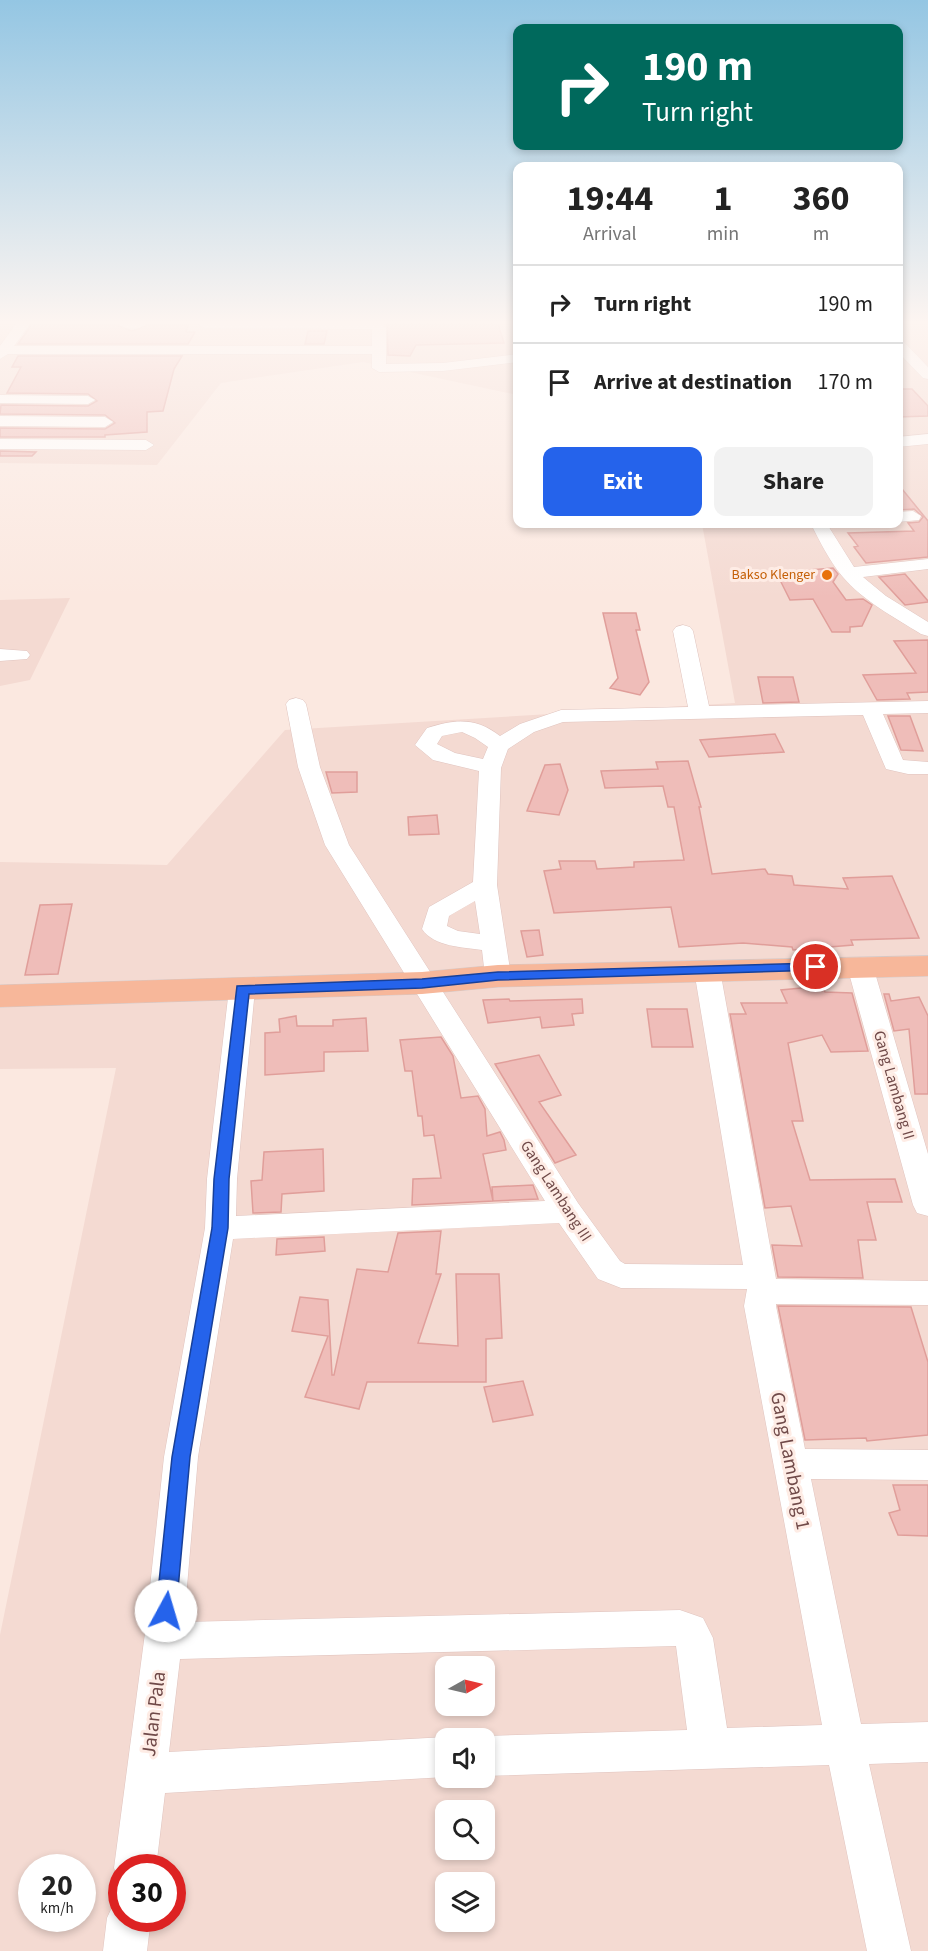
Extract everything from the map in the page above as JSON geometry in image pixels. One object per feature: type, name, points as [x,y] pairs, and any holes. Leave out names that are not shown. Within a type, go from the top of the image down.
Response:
[{"type":"main road","points":[[0,996],[422,983],[498,976],[928,966]]},
{"type":"street","points":[[0,421],[105,422]]},
{"type":"street","points":[[903,442],[928,440]]},
{"type":"street","points":[[0,444],[146,445]]},
{"type":"street","points":[[821,528],[841,562],[877,598],[928,630]]},
{"type":"street","points":[[851,573],[928,564]]},
{"type":"street","points":[[682,631],[700,712]]},
{"type":"street","name":"Gang Lambang III","points":[[296,704],[309,767],[337,845],[567,1211],[609,1270],[617,1275],[762,1284]]},
{"type":"street","points":[[498,976],[485,885],[490,768],[499,746],[527,728],[561,716],[928,707]]},
{"type":"street","points":[[870,708],[894,764],[908,768],[928,768]]},
{"type":"street","points":[[490,768],[479,763],[436,755],[426,745],[434,732],[457,725],[481,730],[499,746]]},
{"type":"street","points":[[485,885],[438,912],[434,929],[452,938],[493,944]]},
{"type":"street","name":"Gang Lambang II","points":[[860,966],[928,1205]]},
{"type":"street","name":"Gang Lambang 1","points":[[707,970],[735,1145],[762,1284],[760,1306],[845,1744],[889,1951]]},
{"type":"street","name":"Jalan Pala","points":[[137,1854],[163,1641],[181,1457],[220,1228],[222,1179],[242,989]]},
{"type":"street","points":[[220,1228],[567,1211]]},
{"type":"street","points":[[762,1284],[928,1293]]},
{"type":"street","points":[[790,1464],[928,1465]]},
{"type":"street","points":[[163,1641],[680,1628],[690,1631],[694,1638],[710,1749]]},
{"type":"street","points":[[495,1756],[928,1742]]},
{"type":"street","points":[[147,1774],[435,1758]]},
{"type":"street","points":[[125,1951],[127,1932]]},
{"type":"shaded area","points":[[0,415],[196,415],[157,465],[0,463]]},
{"type":"shaded area","points":[[903,415],[928,415],[928,1951],[0,1951],[0,1635],[116,1068],[0,1069],[0,862],[167,865],[285,730],[735,703],[703,528],[903,528]]},
{"type":"shaded area","points":[[70,598],[30,680],[0,686],[0,600]]},
{"type":"building","points":[[105,415],[147,415],[147,432],[105,435],[105,437],[0,437],[0,428],[105,429],[115,423]]},
{"type":"building","points":[[903,415],[928,415],[903,417]]},
{"type":"building","points":[[0,451],[36,452],[32,456],[0,456]]},
{"type":"building","points":[[903,490],[928,521],[928,557],[866,563],[854,547],[858,546],[848,533],[914,531],[908,523],[919,522],[923,517],[914,509],[903,510]]},
{"type":"building","points":[[833,568],[838,574],[833,582],[846,600],[863,599],[872,605],[862,626],[850,627],[850,632],[832,632],[813,599],[790,600],[779,578],[802,577],[798,571]]},
{"type":"building","points":[[905,574],[928,602],[905,605],[879,577]]},
{"type":"building","points":[[603,613],[636,613],[640,630],[636,630],[649,682],[640,695],[610,688],[618,678]]},
{"type":"building","points":[[928,640],[928,692],[907,693],[910,699],[877,700],[863,675],[916,673],[894,641]]},
{"type":"building","points":[[758,677],[793,677],[799,702],[763,703]]},
{"type":"building","points":[[888,716],[910,716],[923,751],[901,750]]},
{"type":"building","points":[[775,734],[784,752],[709,757],[700,740]]},
{"type":"building","points":[[688,761],[701,807],[699,807],[712,874],[765,869],[768,874],[792,876],[794,885],[848,889],[843,878],[892,876],[919,938],[851,940],[853,945],[793,950],[792,947],[743,943],[679,947],[671,907],[554,913],[544,871],[561,869],[559,861],[595,861],[597,869],[634,867],[634,862],[684,860],[674,807],[668,807],[663,786],[605,788],[601,771],[658,769],[656,762]]},
{"type":"building","points":[[560,764],[568,790],[559,815],[527,811],[545,765]]},
{"type":"building","points":[[326,772],[357,772],[357,792],[332,793]]},
{"type":"building","points":[[437,815],[439,834],[409,835],[408,817]]},
{"type":"building","points":[[72,904],[58,974],[25,975],[40,905]]},
{"type":"building","points":[[539,930],[543,955],[527,957],[521,931]]},
{"type":"building","points":[[822,986],[825,992],[852,993],[868,1051],[831,1052],[822,1035],[788,1043],[803,1121],[792,1121],[810,1180],[895,1179],[902,1202],[867,1202],[876,1240],[858,1240],[863,1278],[778,1277],[772,1245],[802,1246],[791,1206],[765,1208],[730,1014],[746,1014],[741,1003],[787,1003],[781,990]]},
{"type":"building","points":[[884,994],[889,994],[891,1001],[919,997],[928,1016],[928,1094],[915,1094],[909,1029],[894,1031]]},
{"type":"building","points":[[509,999],[510,1001],[582,999],[583,1013],[572,1014],[574,1025],[542,1028],[540,1017],[488,1023],[483,1000]]},
{"type":"building","points":[[647,1009],[687,1009],[693,1047],[652,1047]]},
{"type":"building","points":[[296,1016],[297,1026],[333,1026],[333,1020],[366,1018],[368,1051],[324,1052],[324,1071],[265,1075],[265,1033],[280,1032],[279,1019]]},
{"type":"building","points":[[441,1037],[453,1056],[461,1098],[478,1096],[485,1109],[487,1136],[500,1132],[504,1140],[506,1150],[483,1154],[493,1201],[412,1205],[413,1179],[441,1178],[434,1135],[424,1136],[422,1116],[418,1116],[412,1071],[405,1071],[400,1040]]},
{"type":"building","points":[[539,1055],[561,1095],[539,1102],[576,1155],[555,1163],[495,1064]]},
{"type":"building","points":[[323,1149],[324,1191],[282,1194],[281,1212],[253,1213],[251,1181],[262,1180],[264,1152]]},
{"type":"building","points":[[533,1185],[538,1199],[493,1201],[492,1187]]},
{"type":"building","points":[[441,1231],[436,1274],[441,1274],[418,1343],[458,1346],[456,1274],[499,1274],[502,1338],[486,1339],[486,1382],[367,1382],[359,1409],[305,1397],[328,1336],[292,1331],[300,1297],[328,1300],[332,1375],[334,1375],[357,1269],[388,1272],[398,1233]]},
{"type":"building","points":[[324,1237],[325,1251],[276,1255],[277,1239]]},
{"type":"building","points":[[778,1306],[911,1307],[928,1362],[928,1435],[867,1441],[866,1438],[805,1440]]},
{"type":"building","points":[[523,1381],[533,1415],[493,1422],[484,1387]]},
{"type":"building","points":[[893,1485],[928,1485],[928,1536],[898,1535],[889,1513],[900,1510]]},
{"type":"place","name":"Bakso Klenger","points":[[827,575]]},
{"type":"route","points":[[166,1611],[181,1457],[220,1228],[222,1179],[242,989],[422,983],[498,976],[816,967]]}]
